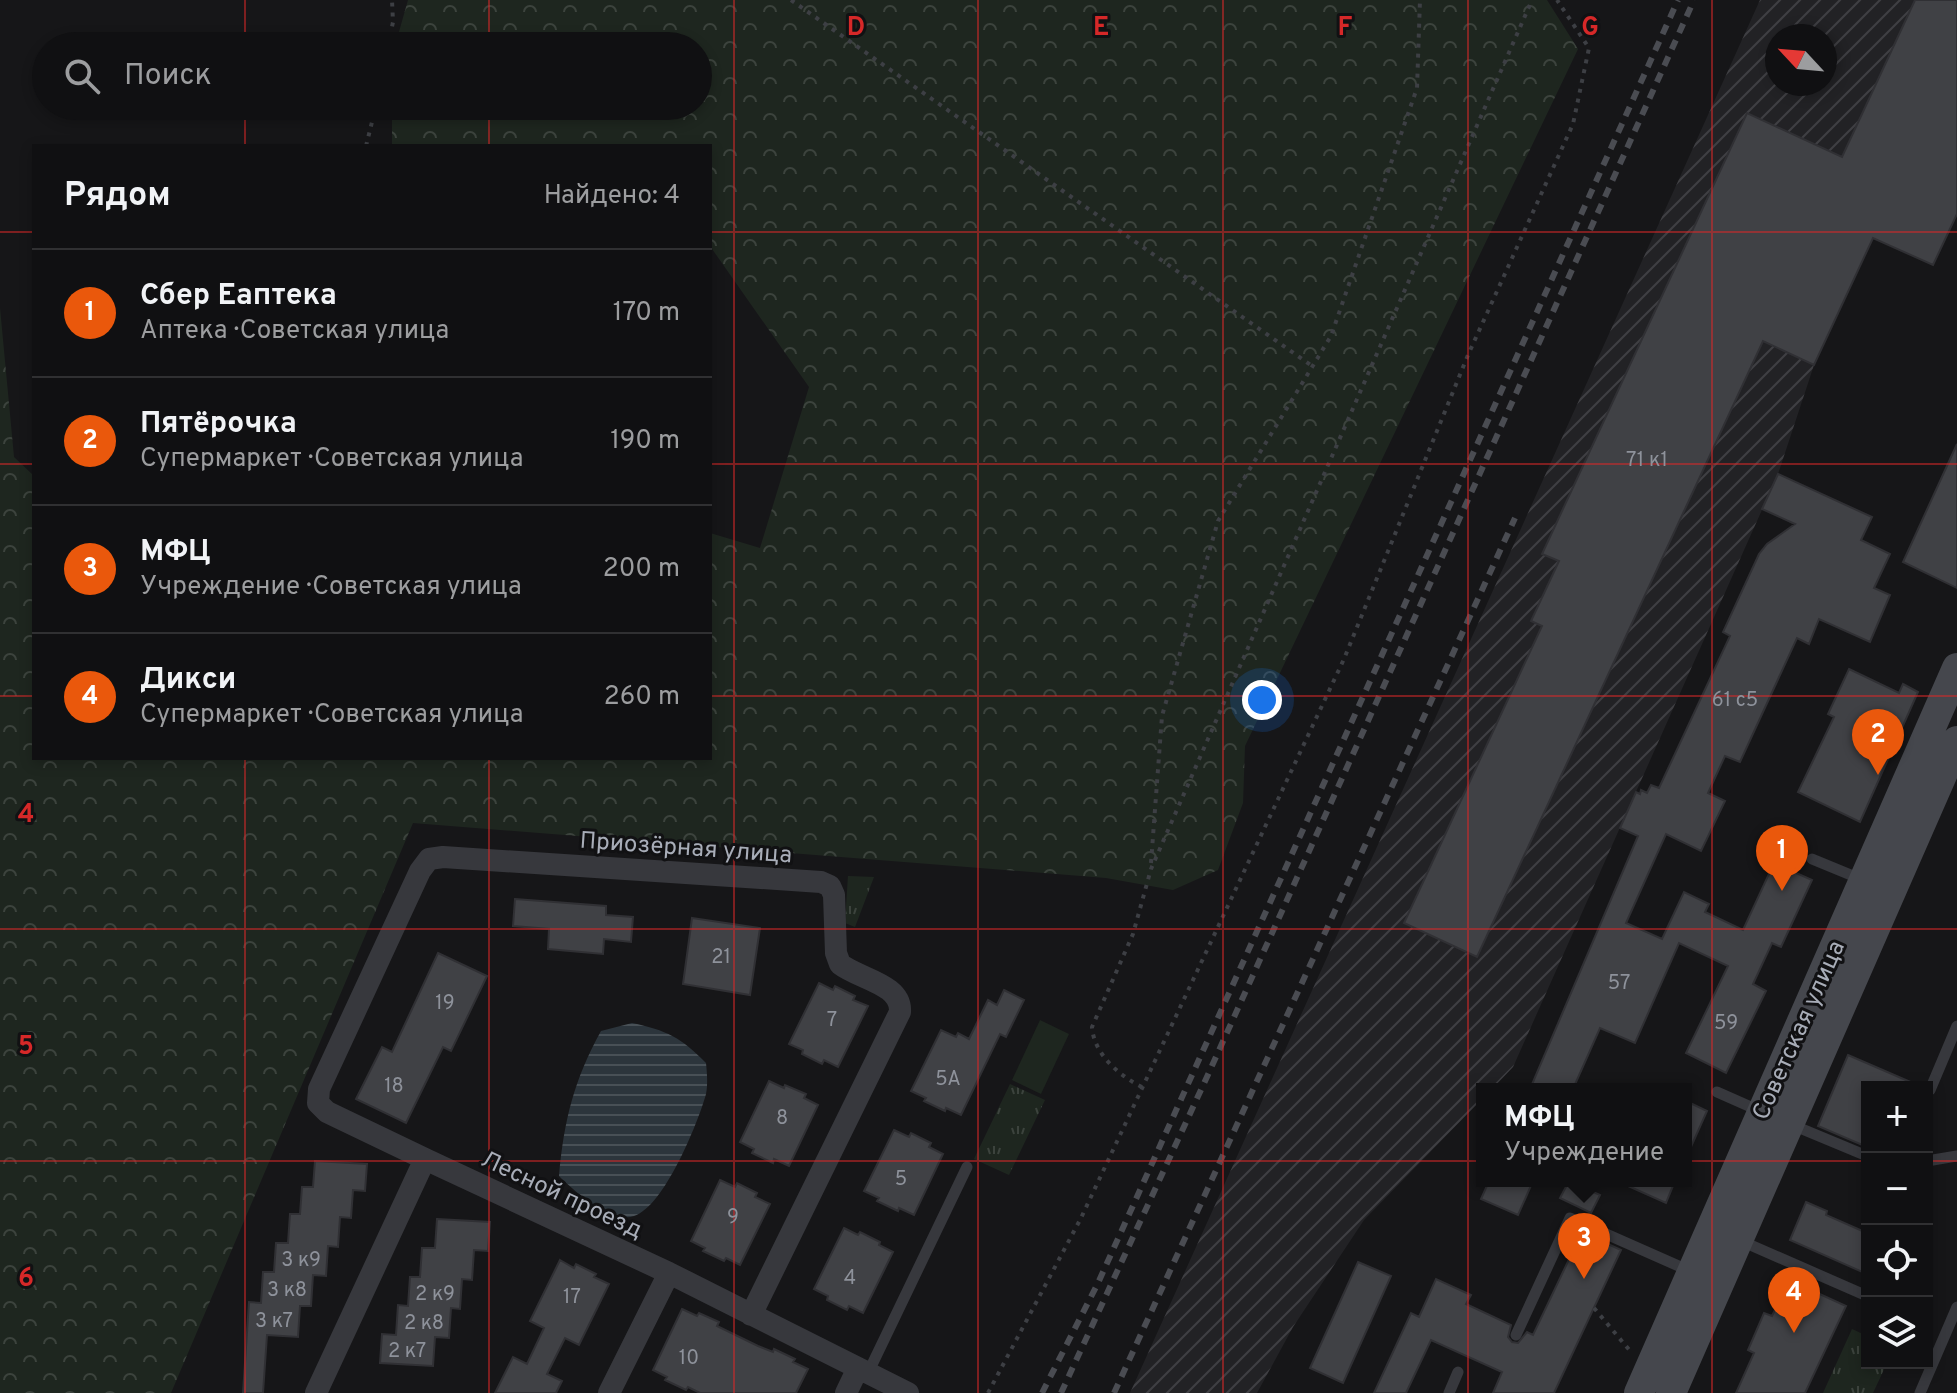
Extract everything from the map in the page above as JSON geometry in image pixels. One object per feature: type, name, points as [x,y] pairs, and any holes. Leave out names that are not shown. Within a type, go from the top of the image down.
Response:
[{"type":"main road","name":"Советская улица","points":[[1639,1393],[1957,668]]},
{"type":"main road","name":"Советская улица","points":[[1671,1393],[1957,741]]},
{"type":"street","name":"Приозёрная улица","points":[[425,1159],[327,1112],[318,1103],[319,1089],[420,871],[429,859],[443,857],[821,882],[830,886],[834,895],[836,953],[840,964],[895,993],[901,1002],[900,1012],[751,1315]]},
{"type":"street","name":"Лесной проезд","points":[[425,1159],[669,1273],[908,1393]]},
{"type":"street","points":[[316,1393],[425,1159]]},
{"type":"street","points":[[609,1393],[669,1273]]},
{"type":"street","points":[[846,1393],[863,1371]]},
{"type":"lane","points":[[1812,859],[1863,881]]},
{"type":"lane","points":[[1933,1083],[1957,1026]]},
{"type":"lane","points":[[1717,1092],[1762,1111]]},
{"type":"lane","points":[[1790,1123],[1861,1153]]},
{"type":"lane","points":[[1933,1160],[1957,1156]]},
{"type":"lane","points":[[863,1371],[967,1167]]},
{"type":"lane","points":[[1516,1335],[1570,1218],[1692,1272]]},
{"type":"lane","points":[[1738,1240],[1861,1293]]},
{"type":"lane","points":[[1920,1393],[1957,1307]]},
{"type":"lane","points":[[1449,1393],[1458,1372]]},
{"type":"path","points":[[391,32],[392,0]]},
{"type":"path","points":[[791,0],[1312,366]]},
{"type":"path","points":[[1151,869],[1162,716],[1218,521],[1331,336],[1417,88],[1420,0]]},
{"type":"path","points":[[1142,1087],[1130,1081],[1105,1058],[1093,1036],[1092,1027],[1133,934],[1151,869],[1532,0]]},
{"type":"path","points":[[988,1393],[1081,1218],[1344,659],[1468,355],[1573,124],[1589,48],[1557,0]]},
{"type":"path","points":[[366,144],[372,120]]},
{"type":"shaded area","points":[[1760,0],[1957,0],[1957,214],[1933,265],[1873,238],[1814,365],[1778,474],[1513,1067],[1498,1083],[1476,1083],[1476,1105],[1364,1220],[1293,1327],[1257,1393],[1130,1393]]},
{"type":"shaded area","points":[[632,1023],[664,1032],[689,1047],[706,1063],[707,1083],[696,1124],[668,1181],[645,1209],[634,1216],[625,1217],[594,1205],[559,1176],[572,1101],[592,1049],[601,1031]]},
{"type":"green space","points":[[408,0],[1547,0],[1578,49],[1245,746],[1243,803],[1218,870],[1173,890],[1106,878],[413,823],[171,1393],[0,1393],[0,308],[14,457],[32,474],[32,760],[712,760],[712,534],[760,548],[809,387],[712,249],[712,144],[392,144],[392,120],[712,120],[712,32],[399,32]]},
{"type":"green space","points":[[848,876],[874,877],[855,927],[845,923]]},
{"type":"green space","points":[[1040,1020],[1069,1034],[1041,1094],[1012,1080]]},
{"type":"green space","points":[[1010,1084],[1045,1100],[1009,1175],[974,1159]]},
{"type":"green space","points":[[1852,1329],[1861,1333],[1861,1369],[1884,1369],[1873,1393],[1823,1393]]},
{"type":"building","points":[[1915,0],[1957,0],[1957,214],[1933,265],[1873,238],[1814,365],[1763,341],[1477,957],[1404,923],[1542,626],[1531,621],[1559,561],[1542,554],[1747,113],[1842,157]]},
{"type":"building","points":[[1957,444],[1957,588],[1903,562]]},
{"type":"building","points":[[1778,474],[1872,517],[1861,540],[1890,554],[1874,588],[1890,595],[1870,642],[1819,619],[1809,644],[1797,638],[1740,762],[1725,756],[1708,793],[1725,801],[1701,851],[1666,834],[1626,923],[1662,939],[1684,892],[1709,904],[1705,912],[1743,930],[1774,863],[1812,880],[1781,947],[1772,943],[1753,984],[1766,991],[1726,1073],[1686,1053],[1728,966],[1679,943],[1635,1043],[1600,1028],[1576,1083],[1533,1083],[1638,836],[1620,828],[1636,792],[1640,794],[1641,790],[1647,793],[1651,785],[1659,788],[1730,636],[1723,632],[1759,554],[1767,544],[1795,524],[1762,509]]},
{"type":"building","points":[[1849,669],[1899,693],[1903,684],[1918,692],[1860,822],[1798,792],[1834,717],[1828,714]]},
{"type":"building","points":[[515,899],[606,906],[606,915],[633,917],[631,942],[604,939],[603,954],[548,949],[549,929],[513,926]]},
{"type":"building","points":[[692,918],[760,928],[750,995],[683,984]]},
{"type":"building","points":[[438,953],[487,976],[451,1051],[443,1047],[406,1123],[356,1099],[382,1047],[392,1052]]},
{"type":"building","points":[[819,983],[833,990],[835,986],[855,996],[853,1000],[868,1006],[838,1067],[824,1060],[822,1064],[789,1044]]},
{"type":"building","points":[[1004,990],[1024,1000],[1006,1037],[1000,1034],[961,1115],[924,1101],[926,1098],[911,1091],[941,1030],[969,1039],[988,1000],[997,1005]]},
{"type":"building","points":[[1848,1055],[1908,1081],[1861,1081],[1861,1144],[1818,1126]]},
{"type":"building","points":[[769,1081],[806,1094],[804,1098],[818,1105],[789,1166],[774,1159],[773,1163],[752,1153],[754,1149],[740,1142]]},
{"type":"building","points":[[1692,1104],[1707,1111],[1692,1145]]},
{"type":"building","points":[[894,1130],[909,1137],[911,1133],[931,1143],[929,1147],[943,1154],[914,1215],[877,1201],[879,1198],[864,1191]]},
{"type":"building","points":[[315,1161],[367,1164],[365,1191],[353,1190],[351,1218],[340,1217],[338,1247],[328,1246],[326,1276],[313,1275],[311,1306],[300,1306],[298,1337],[267,1335],[263,1393],[243,1393],[249,1302],[261,1303],[263,1272],[274,1272],[276,1243],[288,1243],[290,1214],[300,1214],[302,1187],[313,1187]]},
{"type":"building","points":[[720,1180],[735,1187],[737,1183],[770,1204],[740,1265],[703,1251],[705,1248],[691,1241]]},
{"type":"building","points":[[1486,1187],[1530,1187],[1518,1215],[1481,1199]]},
{"type":"building","points":[[1566,1187],[1582,1187],[1600,1195],[1591,1213],[1560,1198]]},
{"type":"building","points":[[1630,1187],[1673,1187],[1666,1203]]},
{"type":"building","points":[[1806,1202],[1827,1211],[1826,1215],[1861,1230],[1861,1271],[1790,1240]]},
{"type":"building","points":[[437,1219],[490,1222],[488,1251],[474,1250],[472,1280],[462,1279],[460,1309],[451,1308],[449,1338],[435,1337],[433,1366],[380,1363],[382,1334],[396,1335],[398,1305],[408,1306],[410,1277],[420,1277],[422,1248],[435,1248]]},
{"type":"building","points":[[844,1228],[858,1235],[860,1232],[893,1252],[863,1313],[849,1306],[847,1310],[814,1289]]},
{"type":"building","points":[[1582,1232],[1621,1250],[1554,1393],[1493,1393],[1502,1372],[1431,1340],[1406,1393],[1374,1393],[1411,1313],[1419,1317],[1436,1279],[1471,1295],[1466,1304],[1511,1325],[1508,1337],[1518,1343],[1527,1332],[1533,1335]]},
{"type":"building","points":[[560,1260],[574,1268],[576,1264],[609,1284],[579,1345],[565,1338],[547,1374],[562,1381],[556,1393],[495,1393],[513,1357],[527,1364],[544,1328],[530,1321]]},
{"type":"building","points":[[1358,1262],[1391,1276],[1343,1383],[1310,1368]]},
{"type":"building","points":[[1789,1280],[1846,1306],[1805,1393],[1736,1393],[1754,1353],[1748,1350],[1764,1313],[1772,1316]]},
{"type":"building","points":[[682,1309],[697,1316],[699,1313],[719,1322],[717,1326],[758,1346],[773,1352],[774,1349],[795,1359],[793,1362],[808,1369],[796,1393],[700,1393],[665,1380],[667,1377],[653,1370]]},
{"type":"railway","points":[[1042,1393],[1098,1283],[1678,0]]},
{"type":"railway","points":[[1061,1393],[1694,0]]},
{"type":"railway","points":[[1114,1393],[1515,518]]},
{"type":"place","name":"Пятёрочка","points":[[1878,775]]},
{"type":"place","name":"Сбер Еаптека","points":[[1782,891]]},
{"type":"place","name":"МФЦ","points":[[1584,1279]]},
{"type":"place","name":"Дикси","points":[[1794,1333]]}]
